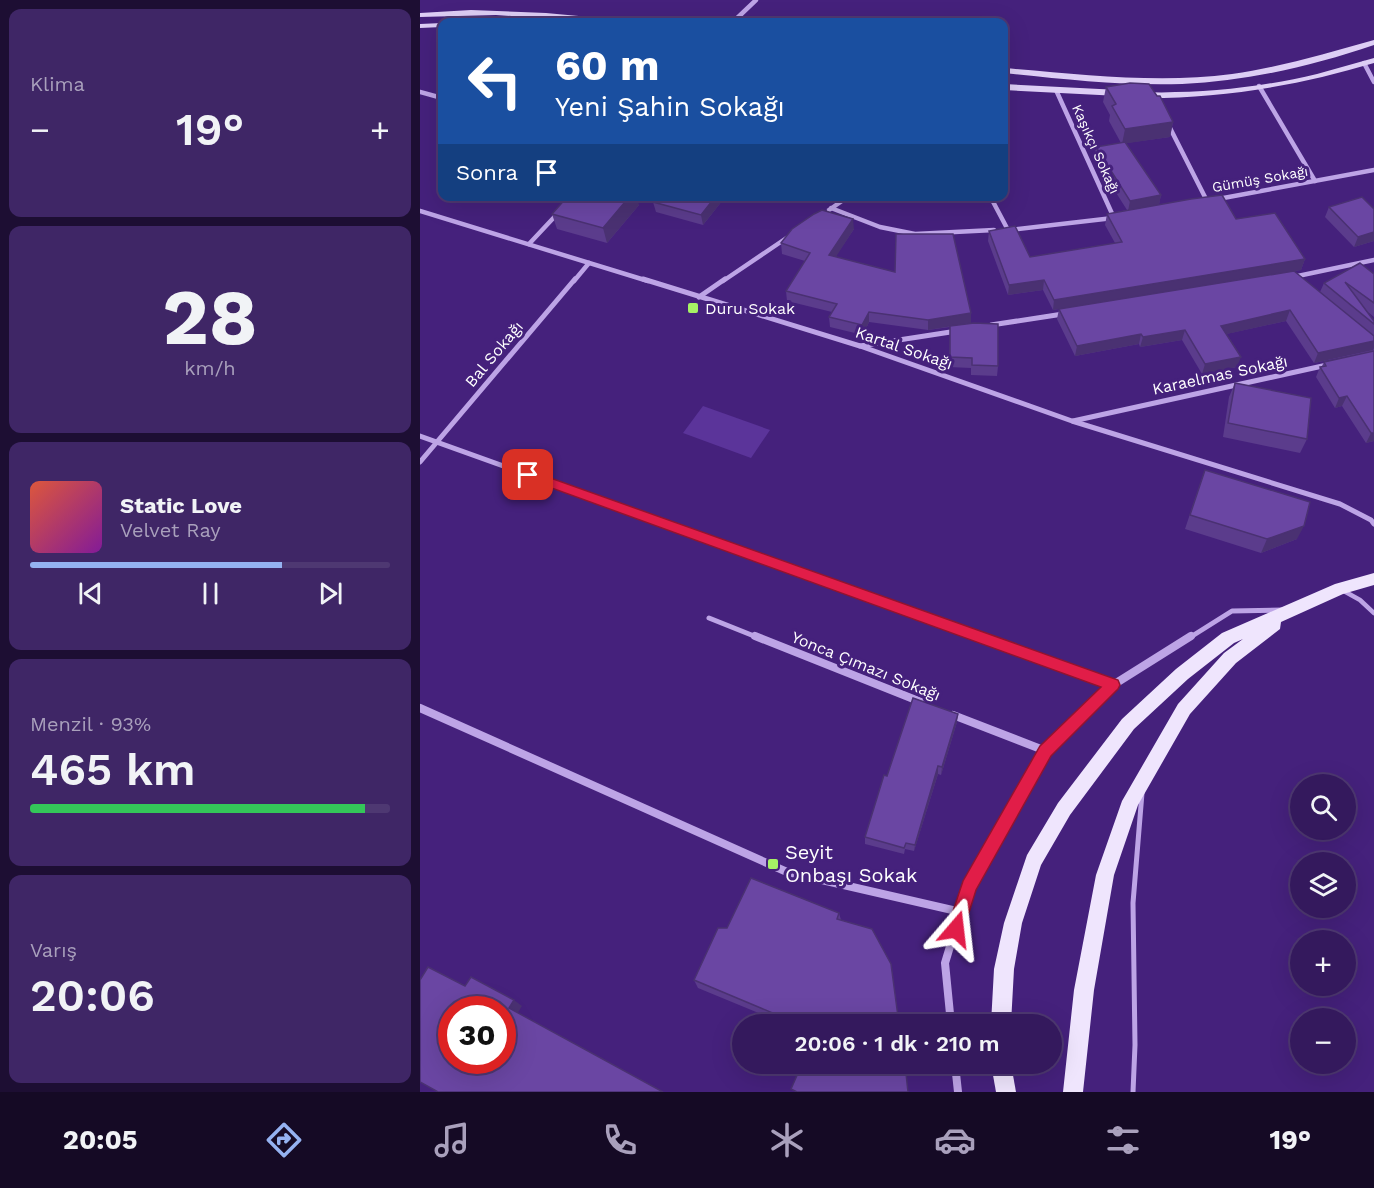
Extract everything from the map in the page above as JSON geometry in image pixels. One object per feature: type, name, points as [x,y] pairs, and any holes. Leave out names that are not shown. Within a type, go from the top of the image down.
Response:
[{"type":"main road","points":[[420,15],[502,11],[578,18]]},
{"type":"main road","points":[[420,26],[438,25]]},
{"type":"main road","points":[[1008,71],[1132,81],[1225,78],[1277,70],[1374,42]]},
{"type":"main road","points":[[1008,89],[1180,96],[1259,86],[1374,60]]},
{"type":"main road","points":[[1002,1014],[1004,969],[1013,923],[1033,861],[1064,809],[1128,724],[1182,674],[1228,638],[1340,588],[1374,579]]},
{"type":"main road","points":[[1073,1092],[1084,990],[1105,875],[1131,801],[1184,709],[1230,658],[1293,609]]},
{"type":"main road","points":[[1003,1074],[1006,1092]]},
{"type":"street","points":[[737,18],[756,0]]},
{"type":"street","points":[[1364,63],[1374,82]]},
{"type":"street","points":[[1259,86],[1315,181]]},
{"type":"street","name":"Kaşıkçı Sokağı","points":[[1056,90],[1114,218]]},
{"type":"street","points":[[420,92],[438,97]]},
{"type":"street","points":[[1154,95],[1159,106]]},
{"type":"street","points":[[1165,116],[1207,201]]},
{"type":"street","name":"Gümüş Sokağı","points":[[1196,203],[1374,170]]},
{"type":"street","points":[[822,214],[842,201]]},
{"type":"street","points":[[993,201],[1008,230]]},
{"type":"street","points":[[529,244],[566,204]]},
{"type":"street","points":[[831,208],[880,227],[915,234],[1008,230],[1125,216]]},
{"type":"street","name":"Kartal Sokağı","points":[[420,211],[860,346],[1072,421],[1340,504],[1371,520],[1374,524]]},
{"type":"street","points":[[699,297],[793,234]]},
{"type":"street","points":[[1280,279],[1374,260]]},
{"type":"street","name":"Bal Sokağı","points":[[420,462],[589,263]]},
{"type":"street","points":[[1292,277],[1301,285]]},
{"type":"street","points":[[988,326],[1070,313]]},
{"type":"street","points":[[860,346],[965,329]]},
{"type":"street","name":"Karaelmas Sokağı","points":[[1072,421],[1339,363]]},
{"type":"street","points":[[420,436],[1113,685]]},
{"type":"street","points":[[950,1014],[945,963],[968,887],[1046,751],[1113,685],[1232,611],[1293,609]]},
{"type":"street","name":"Yonca Çımazı Sokağı","points":[[709,618],[927,705]]},
{"type":"street","points":[[420,708],[787,872],[961,912]]},
{"type":"street","name":"Yonca Çımazı Sokağı","points":[[949,713],[1046,751]]},
{"type":"street","points":[[956,1074],[958,1092]]},
{"type":"lane","points":[[1340,588],[1360,600],[1374,613]]},
{"type":"lane","points":[[1132,1092],[1135,1045],[1133,903],[1143,778]]},
{"type":"shaded area","points":[[703,406],[770,430],[751,458],[683,433]]},
{"type":"building","points":[[1130,83],[1149,84],[1157,96],[1160,96],[1173,122],[1125,129],[1112,106],[1116,104],[1106,87]]},
{"type":"building","points":[[1125,142],[1161,195],[1130,201],[1096,147]]},
{"type":"building","points":[[1222,195],[1236,219],[1275,213],[1305,259],[1054,300],[1044,280],[1009,285],[989,231],[1015,226],[1030,257],[1122,242],[1107,214]]},
{"type":"building","points":[[1362,197],[1374,209],[1374,232],[1358,237],[1329,207]]},
{"type":"building","points":[[564,201],[626,201],[603,228],[552,214]]},
{"type":"building","points":[[654,201],[712,201],[701,215]]},
{"type":"building","points":[[822,210],[853,219],[829,255],[895,272],[896,234],[953,234],[971,313],[928,320],[869,312],[862,325],[829,317],[837,304],[786,291],[810,253],[781,243],[792,229]]},
{"type":"building","points":[[1360,263],[1374,274],[1374,303],[1345,282],[1374,324],[1324,283]]},
{"type":"building","points":[[1294,271],[1374,336],[1374,341],[1318,353],[1290,310],[1221,326],[1241,357],[1205,364],[1185,330],[1143,337],[1141,334],[1077,346],[1059,309]]},
{"type":"building","points":[[974,323],[998,324],[998,366],[972,365],[972,358],[950,357],[950,326]]},
{"type":"building","points":[[1374,351],[1374,433],[1371,433],[1347,396],[1339,398],[1320,367],[1326,366],[1324,362]]},
{"type":"building","points":[[1235,383],[1311,398],[1307,439],[1228,423]]},
{"type":"building","points":[[1205,470],[1310,502],[1304,526],[1267,539],[1190,515]]},
{"type":"building","points":[[913,698],[958,714],[942,767],[938,766],[915,845],[906,843],[904,848],[865,837],[884,775],[887,776]]},
{"type":"building","points":[[751,878],[839,913],[837,919],[872,929],[891,964],[898,1014],[775,1014],[694,980],[718,928],[727,928]]},
{"type":"building","points":[[428,967],[465,986],[471,977],[507,996],[438,996],[438,1074],[516,1074],[516,1012],[663,1092],[438,1092],[420,1082],[420,980]]},
{"type":"building","points":[[798,1074],[906,1074],[908,1092],[797,1092],[791,1089]]},
{"type":"place","name":"Duru Sokak","points":[[693,308]]},
{"type":"place","name":"Seyit Onbaşı Sokak","points":[[773,864]]},
{"type":"route","points":[[528,475],[1113,685],[1046,751],[968,887],[956,929]]}]
